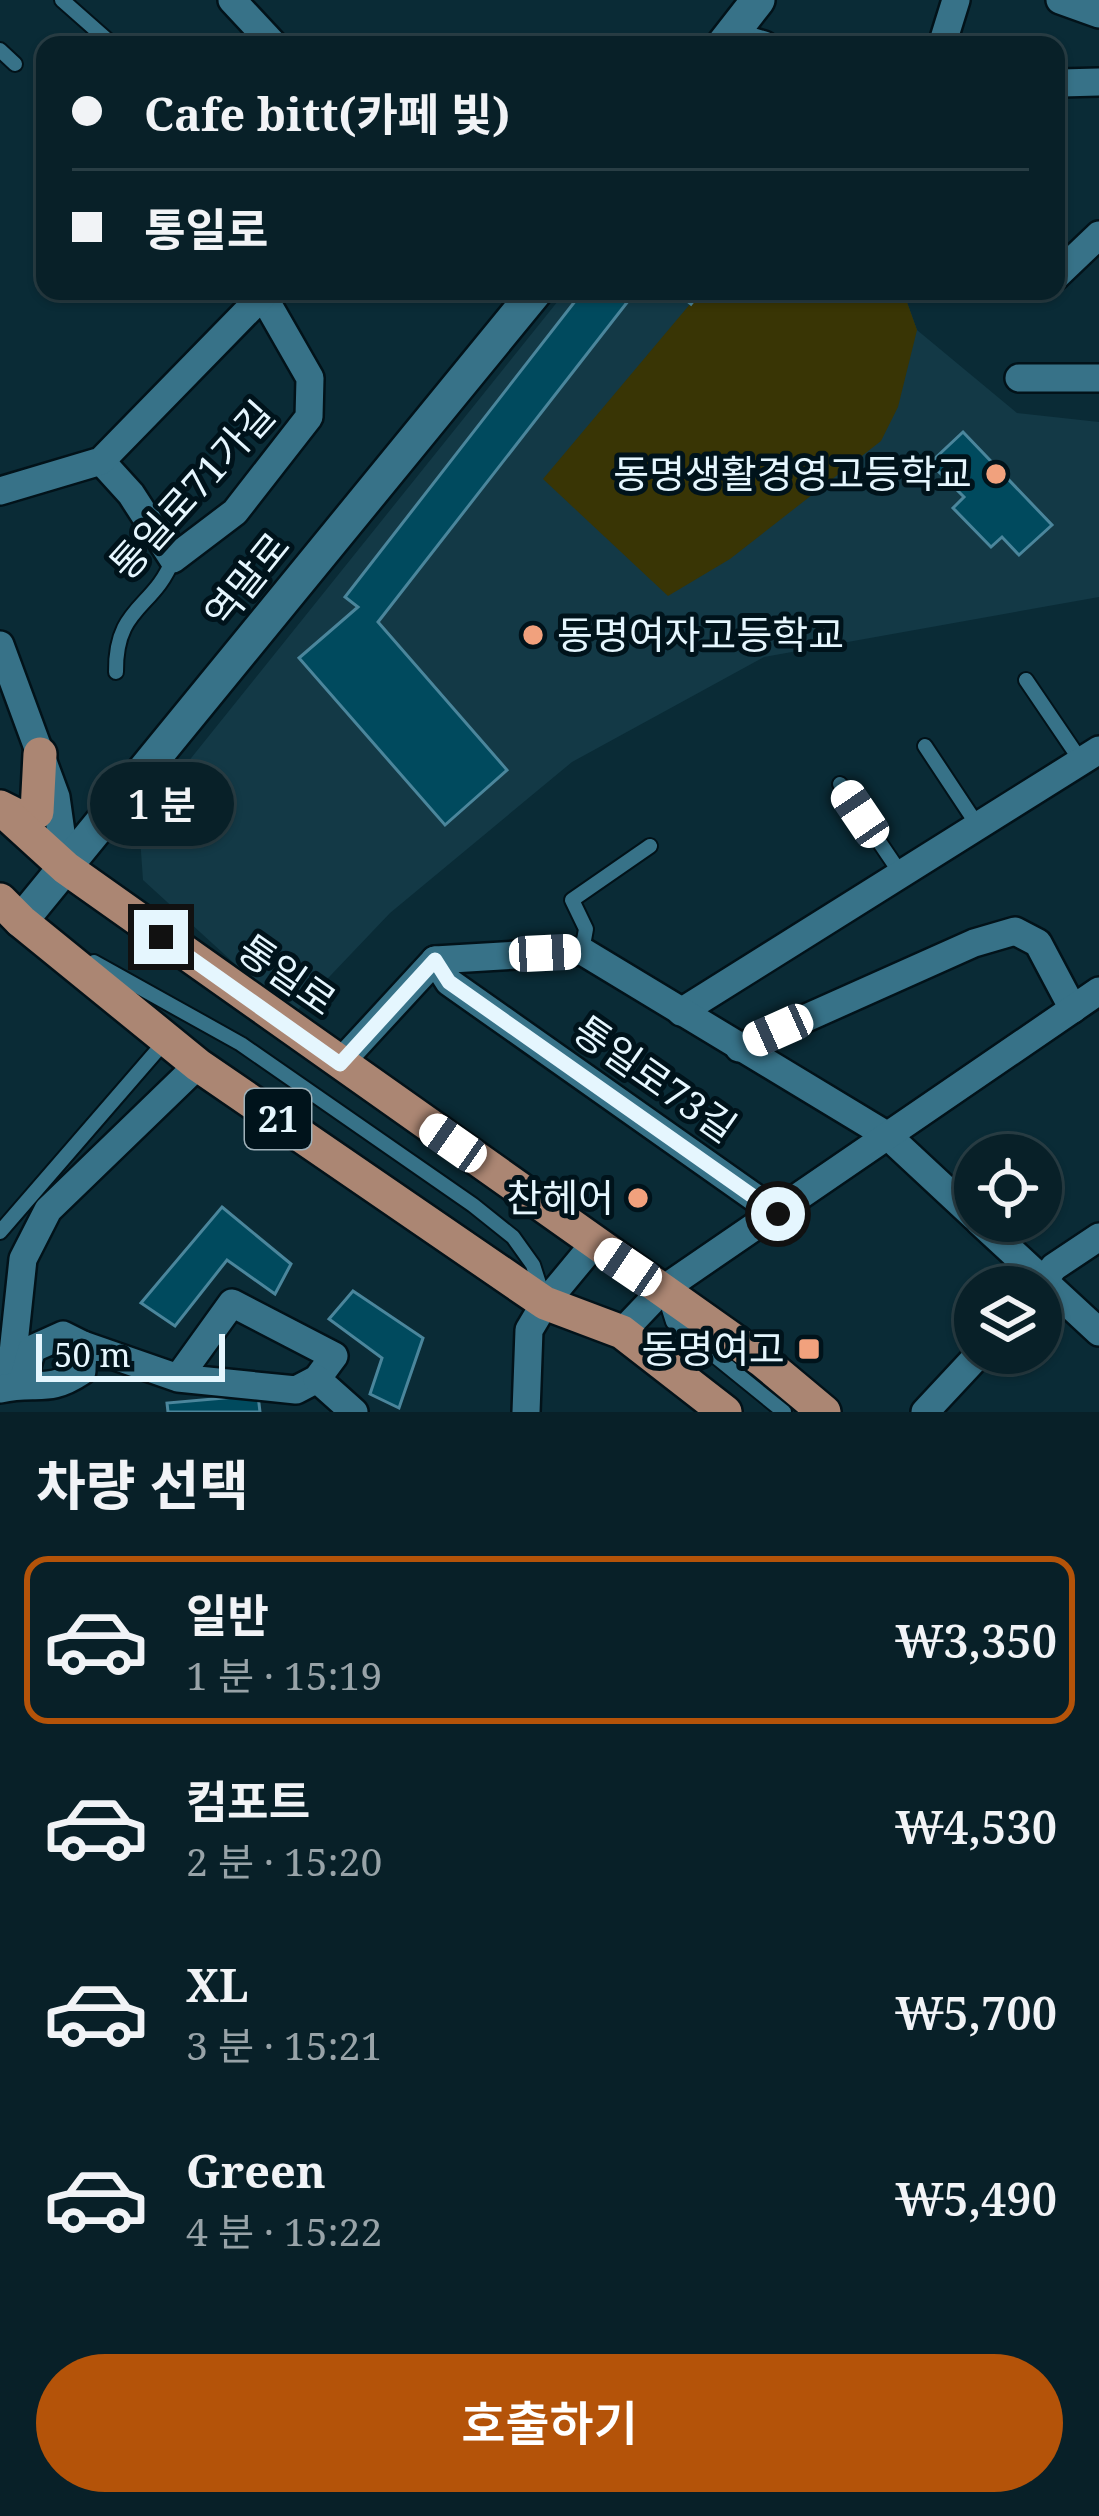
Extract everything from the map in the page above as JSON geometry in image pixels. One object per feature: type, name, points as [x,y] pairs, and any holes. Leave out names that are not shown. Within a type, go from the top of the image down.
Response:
[{"type":"main road","points":[[0,808],[20,817],[37,812],[40,754]]},
{"type":"main road","name":"통일로","points":[[0,808],[66,868],[763,1361],[824,1412]]},
{"type":"main road","name":"21","points":[[10,911],[198,1064],[545,1303],[622,1332],[725,1412]]},
{"type":"street","points":[[232,0],[266,36]]},
{"type":"street","points":[[729,36],[758,0]]},
{"type":"street","points":[[945,36],[956,0]]},
{"type":"street","points":[[1060,0],[1099,14]]},
{"type":"street","points":[[1065,83],[1099,82]]},
{"type":"street","points":[[1065,267],[1099,235]]},
{"type":"street","name":"통일로71가길","points":[[0,491],[101,460],[259,300]]},
{"type":"street","name":"통일로71가길","points":[[173,559],[235,512],[309,417],[310,378],[268,300]]},
{"type":"street","name":"역말로","points":[[10,911],[66,868],[529,300]]},
{"type":"street","points":[[1019,378],[1099,378]]},
{"type":"street","points":[[101,460],[131,494],[173,559]]},
{"type":"street","points":[[0,645],[56,797],[66,868]]},
{"type":"street","points":[[681,1012],[1090,755]]},
{"type":"street","name":"통일로73길","points":[[739,1048],[974,943],[1015,931],[1038,944],[1073,1009]]},
{"type":"street","points":[[340,1064],[435,960],[582,951]]},
{"type":"street","name":"통일로73길","points":[[582,951],[888,1136],[954,1198]]},
{"type":"street","name":"통일로73길","points":[[435,960],[449,982],[778,1214]]},
{"type":"street","points":[[622,1332],[662,1290],[1099,991]]},
{"type":"street","points":[[11,1386],[11,1266],[48,1210],[198,1064]]},
{"type":"street","points":[[1056,1266],[1099,1237]]},
{"type":"street","name":"통일로73길","points":[[1000,1242],[1023,1266]]},
{"type":"street","points":[[526,1412],[530,1330],[545,1303],[594,1244]]},
{"type":"street","name":"통일로73길","points":[[1062,1301],[1099,1332]]},
{"type":"street","points":[[11,1386],[32,1349],[63,1335],[178,1378],[244,1390],[296,1390],[317,1379],[334,1356],[232,1303],[178,1378]]},
{"type":"street","points":[[11,1386],[57,1387],[82,1371],[83,1346]]},
{"type":"street","points":[[925,1412],[960,1374]]},
{"type":"street","points":[[317,1379],[354,1412]]},
{"type":"lane","points":[[62,0],[102,36]]},
{"type":"lane","points":[[0,50],[15,64]]},
{"type":"lane","name":"통일로71가길","points":[[116,672],[124,623],[167,576],[173,559]]},
{"type":"lane","points":[[1026,680],[1090,755]]},
{"type":"lane","points":[[925,746],[978,826]]},
{"type":"lane","points":[[840,784],[901,874]]},
{"type":"lane","name":"통일로73길","points":[[582,951],[586,928],[572,900],[650,846]]},
{"type":"lane","points":[[10,911],[242,1044],[473,1204],[513,1237],[533,1265],[545,1303]]},
{"type":"lane","points":[[0,1232],[167,1039]]},
{"type":"lane","points":[[662,1290],[673,1322],[784,1412]]},
{"type":"shaded area","name":"동명여자고등학교","points":[[559,300],[906,300],[917,330],[1017,413],[1099,422],[1099,597],[764,657],[572,762],[390,913],[292,1016],[143,880],[139,823]]},
{"type":"shaded area","points":[[693,300],[906,300],[917,330],[898,407],[881,441],[730,559],[668,596],[543,479]]},
{"type":"building","points":[[576,300],[629,300],[378,622],[507,770],[445,825],[299,658],[358,607],[345,597]]},
{"type":"building","points":[[963,432],[1052,525],[1019,555],[1002,537],[991,547],[953,508],[964,497],[930,463]]},
{"type":"building","points":[[222,1207],[291,1264],[275,1294],[227,1260],[175,1326],[141,1303]]},
{"type":"building","points":[[353,1291],[423,1338],[399,1408],[370,1394],[382,1358],[329,1319]]},
{"type":"building","points":[[258,1395],[260,1412],[168,1412],[167,1403]]},
{"type":"place","name":"동명생활경영고등학교","points":[[996,474]]},
{"type":"place","name":"동명여자고등학교","points":[[533,635]]},
{"type":"place","name":"찬헤어","points":[[638,1198]]},
{"type":"place","name":"동명여고","points":[[809,1349]]},
{"type":"route","points":[[161,937],[340,1064],[435,960],[449,982],[778,1214]]}]
